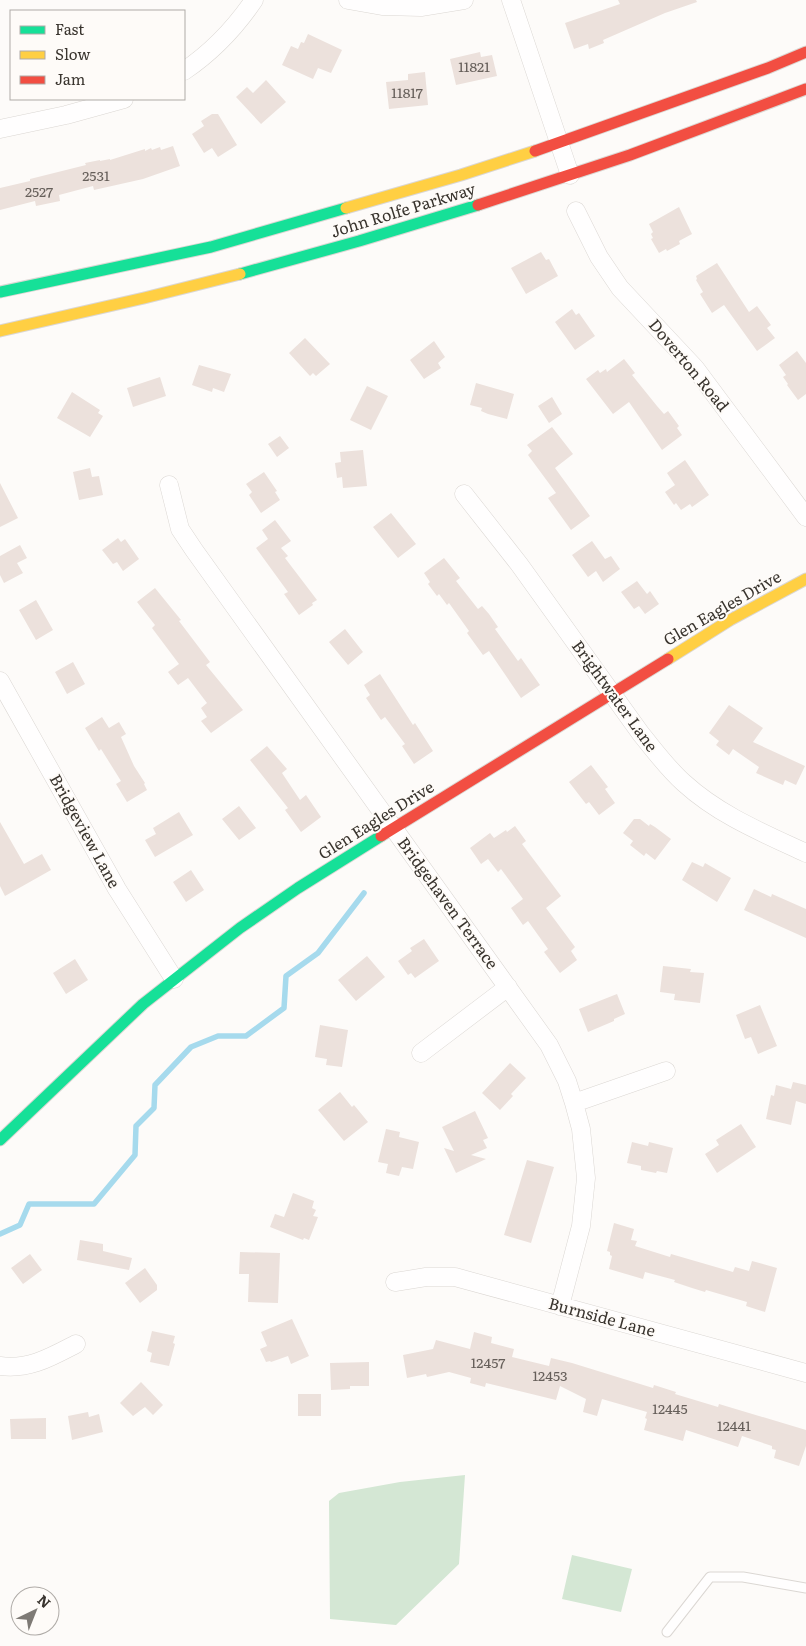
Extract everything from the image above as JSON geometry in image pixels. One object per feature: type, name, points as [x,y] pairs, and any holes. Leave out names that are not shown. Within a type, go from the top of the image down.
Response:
[{"type":"main road","name":"John Rolfe Parkway","points":[[0,292],[211,247],[461,175],[560,143],[768,68],[806,52]]},
{"type":"main road","name":"John Rolfe Parkway","points":[[0,332],[191,288],[412,225],[631,155],[806,89]]},
{"type":"main road","name":"Glen Eagles Drive","points":[[1,1137],[119,1025],[240,928],[298,888],[730,620],[806,579]]},
{"type":"street","points":[[185,70],[200,60],[233,29],[254,0]]},
{"type":"street","points":[[348,0],[382,6],[421,6],[464,0]]},
{"type":"street","points":[[511,0],[570,175]]},
{"type":"street","points":[[0,129],[66,115],[120,100]]},
{"type":"street","name":"Doverton Road","points":[[576,211],[599,257],[620,288],[695,368],[806,517]]},
{"type":"street","name":"Bridgehaven Terrace","points":[[169,485],[180,529],[194,550],[549,1045],[567,1081],[581,1129],[586,1178],[581,1226],[560,1306]]},
{"type":"street","name":"Brightwater Lane","points":[[464,494],[519,564],[657,754],[683,782],[706,801],[738,820],[806,852]]},
{"type":"street","name":"Bridgeview Lane","points":[[0,681],[117,889],[174,979]]},
{"type":"street","points":[[421,1053],[508,987]]},
{"type":"street","points":[[574,1103],[666,1071]]},
{"type":"street","name":"Burnside Lane","points":[[395,1282],[426,1277],[455,1277],[806,1373]]},
{"type":"street","points":[[0,1366],[23,1366],[41,1362],[76,1344]]},
{"type":"lane","points":[[667,1632],[710,1577],[743,1577],[806,1588]]},
{"type":"green space","points":[[465,1475],[459,1564],[396,1625],[330,1619],[329,1501],[339,1493],[400,1482]]},
{"type":"green space","points":[[572,1555],[632,1569],[621,1612],[562,1599]]},
{"type":"building","points":[[618,0],[696,0],[697,2],[665,13],[603,40],[604,43],[589,49],[588,44],[574,49],[565,23],[620,4]]},
{"type":"building","points":[[308,34],[342,50],[331,73],[318,68],[313,79],[282,65],[291,46],[298,49],[301,42],[304,43]]},
{"type":"building","points":[[480,52],[481,57],[492,55],[497,76],[456,85],[450,59]]},
{"type":"building","points":[[425,72],[428,105],[389,109],[386,82],[408,80],[408,74]]},
{"type":"building","points":[[266,80],[286,102],[261,124],[236,97],[247,87],[253,93]]},
{"type":"building","points":[[212,114],[218,114],[237,145],[218,157],[212,148],[204,153],[192,134],[204,126],[201,121]]},
{"type":"building","points":[[173,146],[180,166],[143,179],[94,190],[93,186],[59,195],[60,201],[36,206],[35,201],[0,210],[0,188],[86,165],[85,163],[110,160],[145,149],[145,151],[160,147],[161,150]]},
{"type":"building","points":[[679,207],[692,234],[679,241],[680,244],[659,253],[651,239],[653,238],[651,234],[653,232],[649,224]]},
{"type":"building","points":[[541,252],[546,260],[549,259],[558,276],[526,294],[511,268]]},
{"type":"building","points":[[717,263],[749,312],[757,306],[771,325],[767,328],[775,338],[757,351],[724,305],[712,313],[700,294],[703,292],[696,280],[696,276]]},
{"type":"building","points":[[572,309],[576,315],[579,313],[595,336],[575,350],[555,322]]},
{"type":"building","points":[[305,338],[330,364],[316,376],[313,373],[310,376],[289,353]]},
{"type":"building","points":[[434,341],[445,357],[438,363],[441,368],[424,379],[410,360]]},
{"type":"building","points":[[797,351],[806,363],[806,394],[798,400],[787,385],[783,377],[786,375],[779,365]]},
{"type":"building","points":[[624,359],[635,373],[632,375],[657,406],[664,414],[668,411],[679,426],[677,428],[682,435],[662,450],[629,402],[613,414],[586,379],[598,370],[600,373],[606,369],[607,372]]},
{"type":"building","points":[[199,365],[231,374],[224,392],[213,388],[212,392],[192,385]]},
{"type":"building","points":[[160,377],[166,396],[133,407],[127,388]]},
{"type":"building","points":[[476,383],[514,394],[507,419],[488,414],[481,411],[482,408],[470,405]]},
{"type":"building","points":[[367,386],[388,396],[371,430],[350,420]]},
{"type":"building","points":[[72,392],[100,410],[98,413],[103,416],[90,437],[57,418]]},
{"type":"building","points":[[552,397],[562,414],[549,423],[538,406]]},
{"type":"building","points":[[552,427],[573,454],[555,468],[590,516],[571,530],[548,498],[556,493],[528,455],[532,451],[527,445]]},
{"type":"building","points":[[280,436],[289,448],[277,457],[268,444]]},
{"type":"building","points":[[363,450],[367,486],[343,488],[342,477],[337,478],[335,463],[341,462],[340,452]]},
{"type":"building","points":[[685,460],[709,495],[692,507],[690,504],[681,510],[676,503],[674,505],[665,492],[675,485],[667,473]]},
{"type":"building","points":[[90,468],[92,477],[99,476],[103,495],[79,500],[73,472]]},
{"type":"building","points":[[264,472],[277,491],[275,492],[280,500],[261,513],[249,495],[252,492],[246,484]]},
{"type":"building","points":[[0,483],[18,518],[0,527]]},
{"type":"building","points":[[391,513],[416,544],[398,558],[373,527]]},
{"type":"building","points":[[275,520],[291,541],[281,548],[288,556],[285,558],[317,600],[299,615],[284,594],[288,592],[256,548],[268,539],[262,530]]},
{"type":"building","points":[[118,538],[121,542],[125,539],[139,559],[123,571],[117,562],[113,564],[102,550]]},
{"type":"building","points":[[592,541],[605,559],[611,556],[620,569],[603,582],[596,571],[588,577],[572,555]]},
{"type":"building","points":[[20,545],[27,558],[17,563],[23,573],[4,583],[0,575],[0,556]]},
{"type":"building","points":[[444,558],[460,578],[456,581],[478,609],[482,606],[489,614],[498,627],[495,629],[518,661],[521,658],[540,685],[521,698],[489,651],[483,655],[449,603],[447,605],[439,594],[437,596],[428,584],[430,582],[424,573]]},
{"type":"building","points":[[637,581],[647,594],[650,591],[659,604],[645,614],[639,606],[634,609],[621,592]]},
{"type":"building","points":[[155,588],[181,620],[179,621],[210,662],[206,665],[243,710],[211,733],[201,721],[207,717],[201,708],[207,703],[188,678],[178,685],[168,672],[179,664],[152,628],[155,625],[137,602]]},
{"type":"building","points":[[36,600],[53,630],[36,640],[19,610]]},
{"type":"building","points":[[345,629],[363,652],[348,665],[329,642]]},
{"type":"building","points":[[73,662],[85,684],[67,694],[55,672]]},
{"type":"building","points":[[380,674],[413,725],[415,723],[433,751],[414,764],[402,746],[405,744],[385,717],[381,720],[366,698],[370,695],[364,685]]},
{"type":"building","points":[[729,705],[763,728],[753,742],[805,766],[796,785],[785,780],[783,785],[756,773],[759,767],[733,749],[729,755],[716,745],[719,741],[709,733]]},
{"type":"building","points":[[102,717],[109,728],[119,722],[126,734],[121,737],[134,766],[145,783],[147,790],[127,802],[116,784],[121,781],[85,728]]},
{"type":"building","points":[[267,746],[287,769],[282,773],[300,800],[306,795],[321,817],[301,832],[285,810],[288,808],[250,760]]},
{"type":"building","points":[[591,765],[608,787],[605,789],[615,803],[599,815],[589,802],[586,804],[569,782]]},
{"type":"building","points":[[239,806],[256,828],[239,840],[222,819]]},
{"type":"building","points":[[179,812],[193,835],[155,857],[145,840],[156,834],[153,828]]},
{"type":"building","points":[[634,819],[640,819],[649,826],[650,824],[671,839],[655,860],[646,853],[644,856],[630,845],[633,841],[623,833]]},
{"type":"building","points":[[0,822],[24,864],[42,854],[51,870],[5,896],[0,886]]},
{"type":"building","points":[[515,826],[526,841],[522,844],[561,896],[546,908],[575,947],[571,951],[577,960],[560,973],[544,952],[548,949],[528,921],[523,925],[511,908],[523,899],[501,869],[498,872],[488,859],[481,864],[470,848],[490,833],[494,838]]},
{"type":"building","points":[[692,862],[703,867],[705,863],[731,878],[717,902],[682,880]]},
{"type":"building","points":[[191,870],[204,890],[186,902],[173,882]]},
{"type":"building","points":[[754,889],[771,897],[772,894],[806,909],[806,938],[744,910]]},
{"type":"building","points":[[424,939],[439,961],[415,978],[411,973],[408,975],[398,961],[412,951],[410,948]]},
{"type":"building","points":[[367,956],[385,977],[356,1001],[338,980]]},
{"type":"building","points":[[75,959],[88,980],[66,994],[53,973]]},
{"type":"building","points":[[663,966],[691,969],[690,972],[704,973],[700,1003],[674,1000],[675,994],[660,992]]},
{"type":"building","points":[[617,994],[625,1014],[588,1032],[579,1009]]},
{"type":"building","points":[[760,1005],[777,1046],[758,1054],[751,1037],[745,1039],[736,1015]]},
{"type":"building","points":[[320,1025],[348,1030],[342,1067],[326,1065],[327,1059],[315,1057]]},
{"type":"building","points":[[510,1063],[526,1078],[511,1094],[513,1096],[500,1110],[482,1093]]},
{"type":"building","points":[[793,1082],[806,1085],[806,1104],[796,1101],[791,1125],[766,1119],[771,1095],[774,1096],[776,1085],[791,1089]]},
{"type":"building","points":[[340,1092],[368,1122],[344,1141],[318,1110]]},
{"type":"building","points":[[475,1111],[488,1138],[483,1140],[487,1148],[471,1155],[486,1159],[456,1173],[444,1148],[454,1151],[442,1127]]},
{"type":"building","points":[[741,1124],[756,1147],[717,1173],[705,1154],[719,1145],[716,1140]]},
{"type":"building","points":[[386,1129],[400,1132],[399,1137],[419,1142],[413,1169],[402,1167],[399,1176],[386,1173],[388,1164],[378,1162]]},
{"type":"building","points":[[632,1142],[648,1146],[649,1142],[673,1148],[667,1173],[641,1170],[641,1166],[627,1163]]},
{"type":"building","points":[[527,1160],[554,1167],[531,1243],[504,1235]]},
{"type":"building","points":[[293,1193],[314,1201],[312,1208],[316,1210],[313,1216],[318,1217],[309,1240],[304,1238],[303,1240],[270,1227],[275,1214],[284,1217]]},
{"type":"building","points":[[614,1223],[634,1229],[631,1240],[637,1241],[635,1246],[670,1257],[671,1254],[733,1272],[735,1267],[749,1271],[752,1261],[777,1268],[765,1312],[746,1306],[747,1302],[706,1290],[705,1292],[674,1282],[675,1280],[645,1272],[643,1279],[609,1269],[612,1256],[607,1251]]},
{"type":"building","points":[[80,1240],[103,1244],[103,1251],[132,1258],[129,1270],[77,1260]]},
{"type":"building","points":[[240,1252],[280,1253],[278,1303],[248,1302],[249,1274],[239,1274]]},
{"type":"building","points":[[30,1254],[42,1270],[23,1284],[11,1268]]},
{"type":"building","points":[[145,1268],[157,1285],[157,1290],[140,1303],[125,1283]]},
{"type":"building","points":[[292,1319],[309,1356],[291,1364],[288,1356],[266,1362],[260,1349],[267,1346],[261,1332]]},
{"type":"building","points":[[152,1331],[175,1336],[173,1343],[175,1344],[169,1366],[150,1362],[152,1353],[147,1351]]},
{"type":"building","points":[[474,1332],[492,1337],[491,1343],[514,1349],[512,1357],[549,1366],[551,1358],[572,1363],[653,1388],[654,1385],[676,1392],[675,1394],[718,1407],[719,1404],[806,1430],[806,1446],[799,1466],[774,1458],[776,1450],[772,1449],[772,1446],[742,1436],[738,1447],[686,1430],[683,1441],[644,1430],[647,1412],[602,1399],[597,1416],[583,1412],[586,1399],[560,1386],[556,1400],[486,1383],[485,1387],[470,1383],[471,1378],[449,1372],[427,1377],[426,1374],[407,1378],[403,1355],[433,1349],[436,1340],[470,1349]]},
{"type":"building","points":[[369,1362],[369,1386],[350,1386],[350,1389],[331,1390],[330,1363]]},
{"type":"building","points":[[141,1382],[163,1405],[153,1415],[145,1407],[133,1416],[120,1403]]},
{"type":"building","points":[[298,1394],[321,1394],[321,1416],[298,1416]]},
{"type":"building","points":[[88,1412],[89,1417],[99,1414],[103,1432],[72,1440],[68,1416]]},
{"type":"building","points":[[46,1418],[46,1439],[11,1439],[10,1419]]},
{"type":"waterway","points":[[0,1234],[20,1225],[29,1204],[94,1204],[135,1155],[136,1126],[154,1108],[155,1085],[191,1047],[218,1036],[246,1036],[284,1008],[286,976],[318,953],[364,893]]},
{"type":"traffic: fast","points":[[240,274],[478,205]]},
{"type":"traffic: fast","points":[[0,292],[211,247],[346,208]]},
{"type":"traffic: fast","points":[[0,1140],[143,1004],[240,928],[298,888],[381,836]]},
{"type":"traffic: slow","points":[[346,208],[461,175],[535,151]]},
{"type":"traffic: slow","points":[[0,331],[240,274]]},
{"type":"traffic: slow","points":[[668,659],[730,620],[806,579]]},
{"type":"traffic: jam","points":[[535,151],[768,68],[806,52]]},
{"type":"traffic: jam","points":[[478,205],[630,155],[806,89]]},
{"type":"traffic: jam","points":[[381,836],[668,659]]}]
